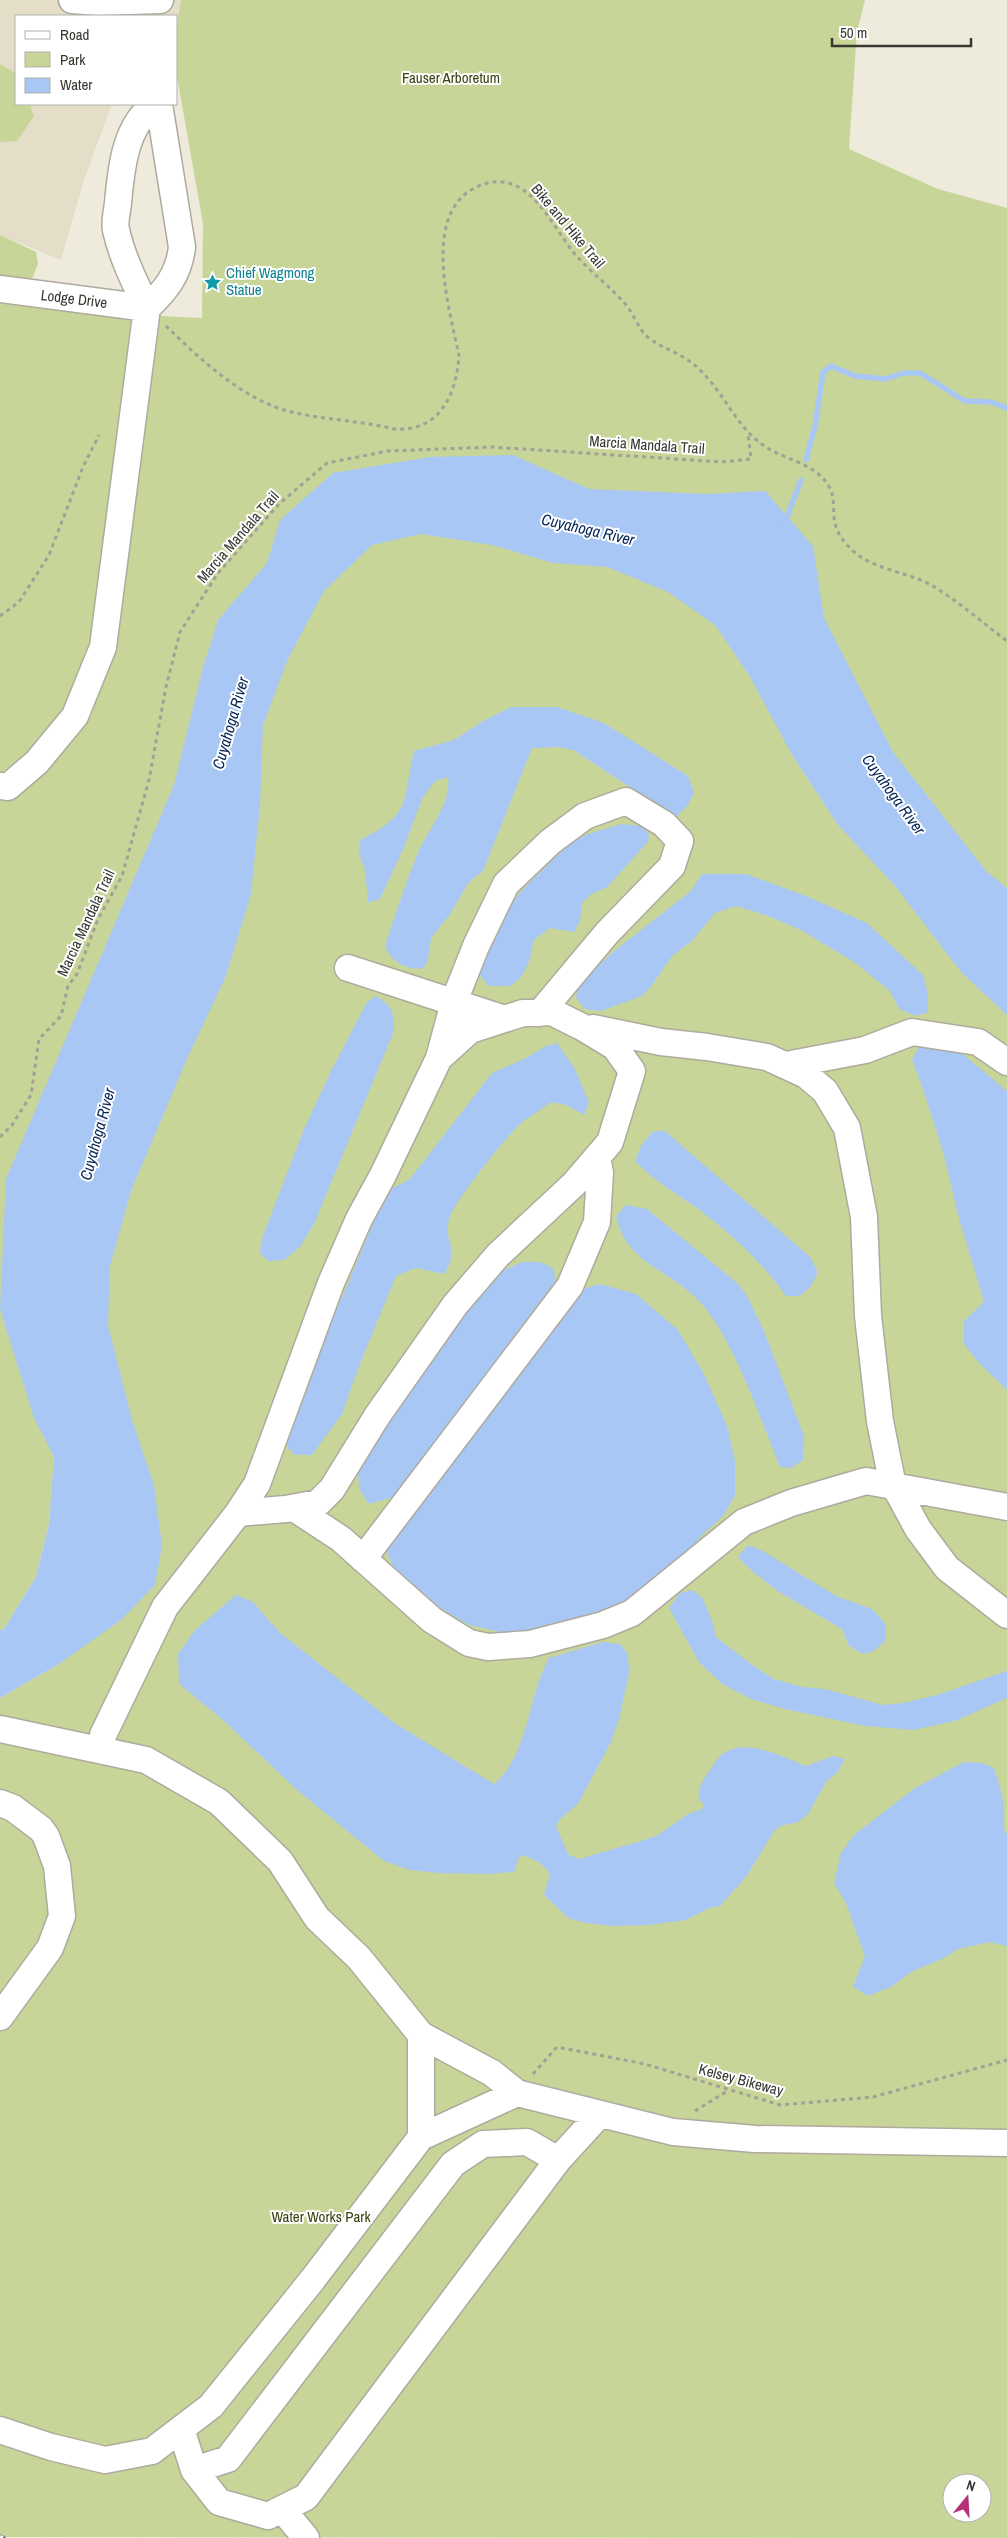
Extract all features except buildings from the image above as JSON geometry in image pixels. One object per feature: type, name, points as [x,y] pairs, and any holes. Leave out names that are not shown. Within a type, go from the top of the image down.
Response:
[{"type":"street","points":[[72,0],[99,2],[160,0],[159,15]]},
{"type":"street","points":[[0,786],[8,786],[37,762],[75,716],[103,647],[147,308],[130,271],[115,228],[120,174],[128,141],[144,111],[156,105]]},
{"type":"street","points":[[147,308],[167,288],[180,264],[182,246],[158,105]]},
{"type":"street","name":"Lodge Drive","points":[[0,289],[147,308]]},
{"type":"street","points":[[103,1735],[165,1607],[238,1513],[257,1484],[300,1361],[359,1219],[383,1175],[439,1058],[454,1003],[476,946],[506,884],[550,842],[578,822],[626,801],[664,824],[680,841],[672,866],[607,933],[540,1013]]},
{"type":"street","points":[[348,968],[502,1018]]},
{"type":"street","points":[[238,1513],[294,1508],[318,1503],[332,1489],[377,1416],[455,1305],[498,1255],[574,1184],[610,1142],[632,1071],[615,1046],[552,1012],[523,1013],[502,1018],[470,1030],[439,1058]]},
{"type":"street","points":[[582,1027],[661,1042],[743,1052],[767,1057],[806,1075],[825,1091],[847,1128],[864,1217],[868,1316],[880,1421],[895,1486],[918,1529],[947,1568],[1007,1615]]},
{"type":"street","points":[[786,1065],[866,1050],[912,1032],[978,1042],[1007,1062]]},
{"type":"street","points":[[363,1559],[570,1286],[597,1222],[600,1173],[597,1157]]},
{"type":"street","points":[[294,1508],[341,1539],[432,1620],[469,1643],[488,1647],[530,1644],[603,1626],[632,1613],[744,1522],[790,1503],[866,1481],[1007,1507]]},
{"type":"street","points":[[0,1729],[146,1760],[219,1802],[280,1861],[317,1918],[359,1958],[421,2035],[492,2073],[517,2093],[673,2132],[755,2139],[1007,2143]]},
{"type":"street","points":[[0,1803],[27,1818],[46,1836],[57,1866],[62,1916],[50,1948],[0,2017]]},
{"type":"street","points":[[421,2035],[421,2137]]},
{"type":"street","points":[[0,2430],[51,2447],[105,2460],[152,2451],[211,2406],[313,2279],[421,2137],[517,2093]]},
{"type":"street","points":[[181,2429],[194,2470],[219,2502],[268,2516],[306,2497],[558,2160],[600,2114]]},
{"type":"street","points":[[194,2470],[228,2459],[453,2164],[482,2144],[527,2142],[558,2160]]},
{"type":"street","points":[[282,2510],[306,2538]]},
{"type":"path","name":"Bike and Hike Trail","points":[[187,347],[243,389],[265,402],[284,410],[394,429],[408,430],[421,426],[444,407],[453,392],[458,372],[459,356],[443,252],[448,218],[454,206],[464,195],[478,185],[508,182],[522,188],[536,201],[572,251],[594,276],[626,304],[641,330],[649,338],[686,358],[710,380],[748,433],[768,449],[809,468],[828,485],[834,526],[850,549],[873,564],[914,577],[933,586],[1007,641]]},
{"type":"path","name":"Marcia Mandala Trail","points":[[0,1137],[12,1125],[31,1095],[40,1039],[61,1016],[68,986],[77,974],[98,919],[122,876],[149,780],[166,687],[180,632],[218,573],[279,504],[328,463],[388,451],[492,447],[722,462],[751,459],[748,433]]},
{"type":"path","points":[[0,616],[19,602],[50,555],[83,467],[100,435]]},
{"type":"path","name":"Kelsey Bikeway","points":[[517,2093],[557,2047],[645,2064],[780,2105],[873,2097],[1007,2060]]},
{"type":"shaded area","points":[[0,0],[181,0],[178,19],[178,15],[15,15],[15,72],[0,64]]},
{"type":"shaded area","points":[[30,105],[112,105],[84,180],[61,260],[0,235],[0,142],[17,140],[34,116]]},
{"type":"green space","points":[[181,0],[865,0],[857,32],[849,149],[938,189],[1007,208],[1007,2538],[0,2537],[0,1698],[59,1664],[54,1457],[49,1523],[36,1577],[4,1629],[0,1630],[0,294],[121,314],[202,318],[203,224],[178,82],[178,19]]},
{"type":"green space","points":[[0,64],[15,72],[15,105],[30,105],[34,116],[17,141],[0,142]]},
{"type":"green space","points":[[0,235],[36,252],[38,264],[31,281],[0,283]]},
{"type":"water","name":"Cuyahoga River","points":[[513,455],[589,489],[707,494],[765,491],[813,546],[824,618],[893,752],[987,872],[1007,888],[1007,1015],[961,972],[895,886],[838,825],[792,755],[749,675],[715,625],[668,592],[607,567],[553,563],[492,545],[421,534],[372,545],[324,591],[288,659],[263,725],[260,805],[251,894],[226,976],[187,1059],[131,1191],[110,1266],[108,1325],[132,1420],[154,1485],[162,1546],[155,1585],[121,1620],[59,1664],[0,1698],[0,1630],[4,1629],[36,1577],[49,1523],[54,1457],[34,1418],[0,1309],[6,1179],[174,785],[203,667],[218,620],[267,563],[280,520],[333,473],[430,457]]},
{"type":"water","points":[[511,707],[557,707],[604,723],[688,776],[694,792],[688,805],[676,817],[573,750],[559,747],[532,748],[483,871],[469,882],[450,914],[431,938],[428,960],[424,968],[406,967],[391,957],[385,946],[417,855],[443,807],[448,787],[448,777],[435,781],[422,799],[404,847],[380,899],[368,903],[365,870],[359,854],[360,840],[377,831],[397,814],[406,794],[414,751],[454,740],[483,721]]},
{"type":"water","points":[[621,824],[641,826],[649,834],[648,842],[606,888],[591,894],[582,903],[580,921],[574,932],[550,928],[534,940],[529,962],[521,977],[511,986],[489,986],[478,973],[503,914],[524,888],[566,847],[585,835]]},
{"type":"water","points":[[702,874],[746,874],[806,896],[867,923],[923,975],[928,994],[928,1012],[916,1016],[899,1009],[890,991],[857,964],[801,930],[768,916],[736,906],[715,913],[692,941],[673,955],[642,996],[601,1011],[585,1009],[576,998],[578,985],[614,951],[691,891]]},
{"type":"water","points":[[376,996],[386,1003],[391,1010],[394,1019],[394,1031],[314,1224],[300,1247],[284,1260],[268,1261],[260,1253],[261,1241],[304,1129],[331,1071],[367,1002]]},
{"type":"water","points":[[929,1040],[948,1042],[1007,1091],[1007,1390],[978,1362],[964,1344],[964,1321],[984,1302],[958,1215],[944,1155],[912,1060],[919,1047]]},
{"type":"water","points":[[557,1043],[575,1069],[589,1103],[584,1115],[566,1105],[551,1102],[527,1118],[504,1142],[460,1199],[449,1219],[448,1234],[451,1258],[444,1274],[416,1268],[396,1276],[359,1366],[342,1414],[312,1455],[295,1455],[288,1448],[286,1437],[313,1359],[344,1293],[380,1207],[391,1189],[410,1179],[492,1073],[528,1057],[546,1046]]},
{"type":"water","points":[[653,1131],[665,1131],[810,1257],[818,1272],[811,1286],[800,1296],[786,1296],[758,1262],[725,1230],[651,1176],[635,1161],[641,1146]]},
{"type":"water","points":[[626,1205],[647,1209],[737,1283],[746,1294],[764,1331],[804,1436],[803,1460],[791,1468],[780,1467],[754,1400],[732,1352],[707,1310],[693,1295],[636,1253],[628,1243],[621,1231],[616,1216]]},
{"type":"water","points":[[522,1262],[540,1262],[553,1268],[556,1280],[473,1391],[443,1439],[394,1497],[369,1504],[359,1489],[358,1471],[364,1458],[489,1277]]},
{"type":"water","points":[[600,1284],[636,1294],[677,1329],[703,1372],[727,1426],[735,1461],[735,1496],[723,1516],[702,1535],[682,1560],[631,1599],[599,1612],[536,1632],[500,1632],[469,1625],[423,1598],[394,1569],[385,1548],[579,1290]]},
{"type":"water","points":[[748,1545],[763,1551],[836,1596],[872,1609],[886,1624],[886,1640],[874,1651],[863,1654],[849,1646],[842,1629],[779,1592],[752,1571],[738,1557]]},
{"type":"water","points":[[693,1590],[703,1599],[713,1623],[716,1637],[774,1679],[802,1687],[825,1689],[883,1705],[903,1703],[937,1695],[1007,1671],[1007,1698],[955,1721],[913,1730],[865,1726],[785,1709],[751,1699],[722,1684],[699,1662],[669,1608],[680,1593]]},
{"type":"water","points":[[236,1595],[253,1602],[280,1633],[396,1724],[494,1784],[514,1758],[521,1742],[536,1690],[549,1658],[603,1642],[620,1644],[628,1654],[629,1674],[619,1719],[611,1742],[578,1804],[560,1819],[556,1826],[568,1854],[579,1859],[658,1835],[688,1814],[702,1809],[704,1804],[699,1800],[699,1791],[702,1783],[719,1757],[730,1750],[740,1747],[763,1750],[806,1766],[833,1756],[845,1759],[837,1773],[826,1782],[808,1814],[798,1822],[780,1826],[774,1831],[746,1877],[720,1906],[709,1908],[686,1920],[649,1925],[612,1926],[586,1923],[568,1918],[544,1895],[550,1874],[543,1866],[525,1856],[520,1855],[514,1872],[488,1874],[438,1873],[410,1870],[384,1861],[297,1790],[223,1720],[179,1684],[178,1654],[195,1630]]},
{"type":"water","points":[[964,1762],[982,1763],[994,1768],[1001,1790],[1004,1813],[1003,1827],[1007,1834],[1007,1946],[990,1942],[958,1949],[944,1958],[911,1972],[891,1987],[868,1996],[853,1987],[865,1956],[845,1901],[834,1883],[841,1853],[854,1835],[915,1788]]},
{"type":"waterway","points":[[806,460],[815,426],[823,372],[831,366],[855,376],[885,379],[904,373],[920,373],[965,401],[991,402],[1007,408]]},
{"type":"waterway","points":[[785,522],[801,480]]},
{"type":"place","name":"Chief Wagmong Statue","points":[[212,282]]},
{"type":"park label","name":"Fauser Arboretum","points":[[451,78]]},
{"type":"park label","name":"Water Works Park","points":[[321,2217]]}]
